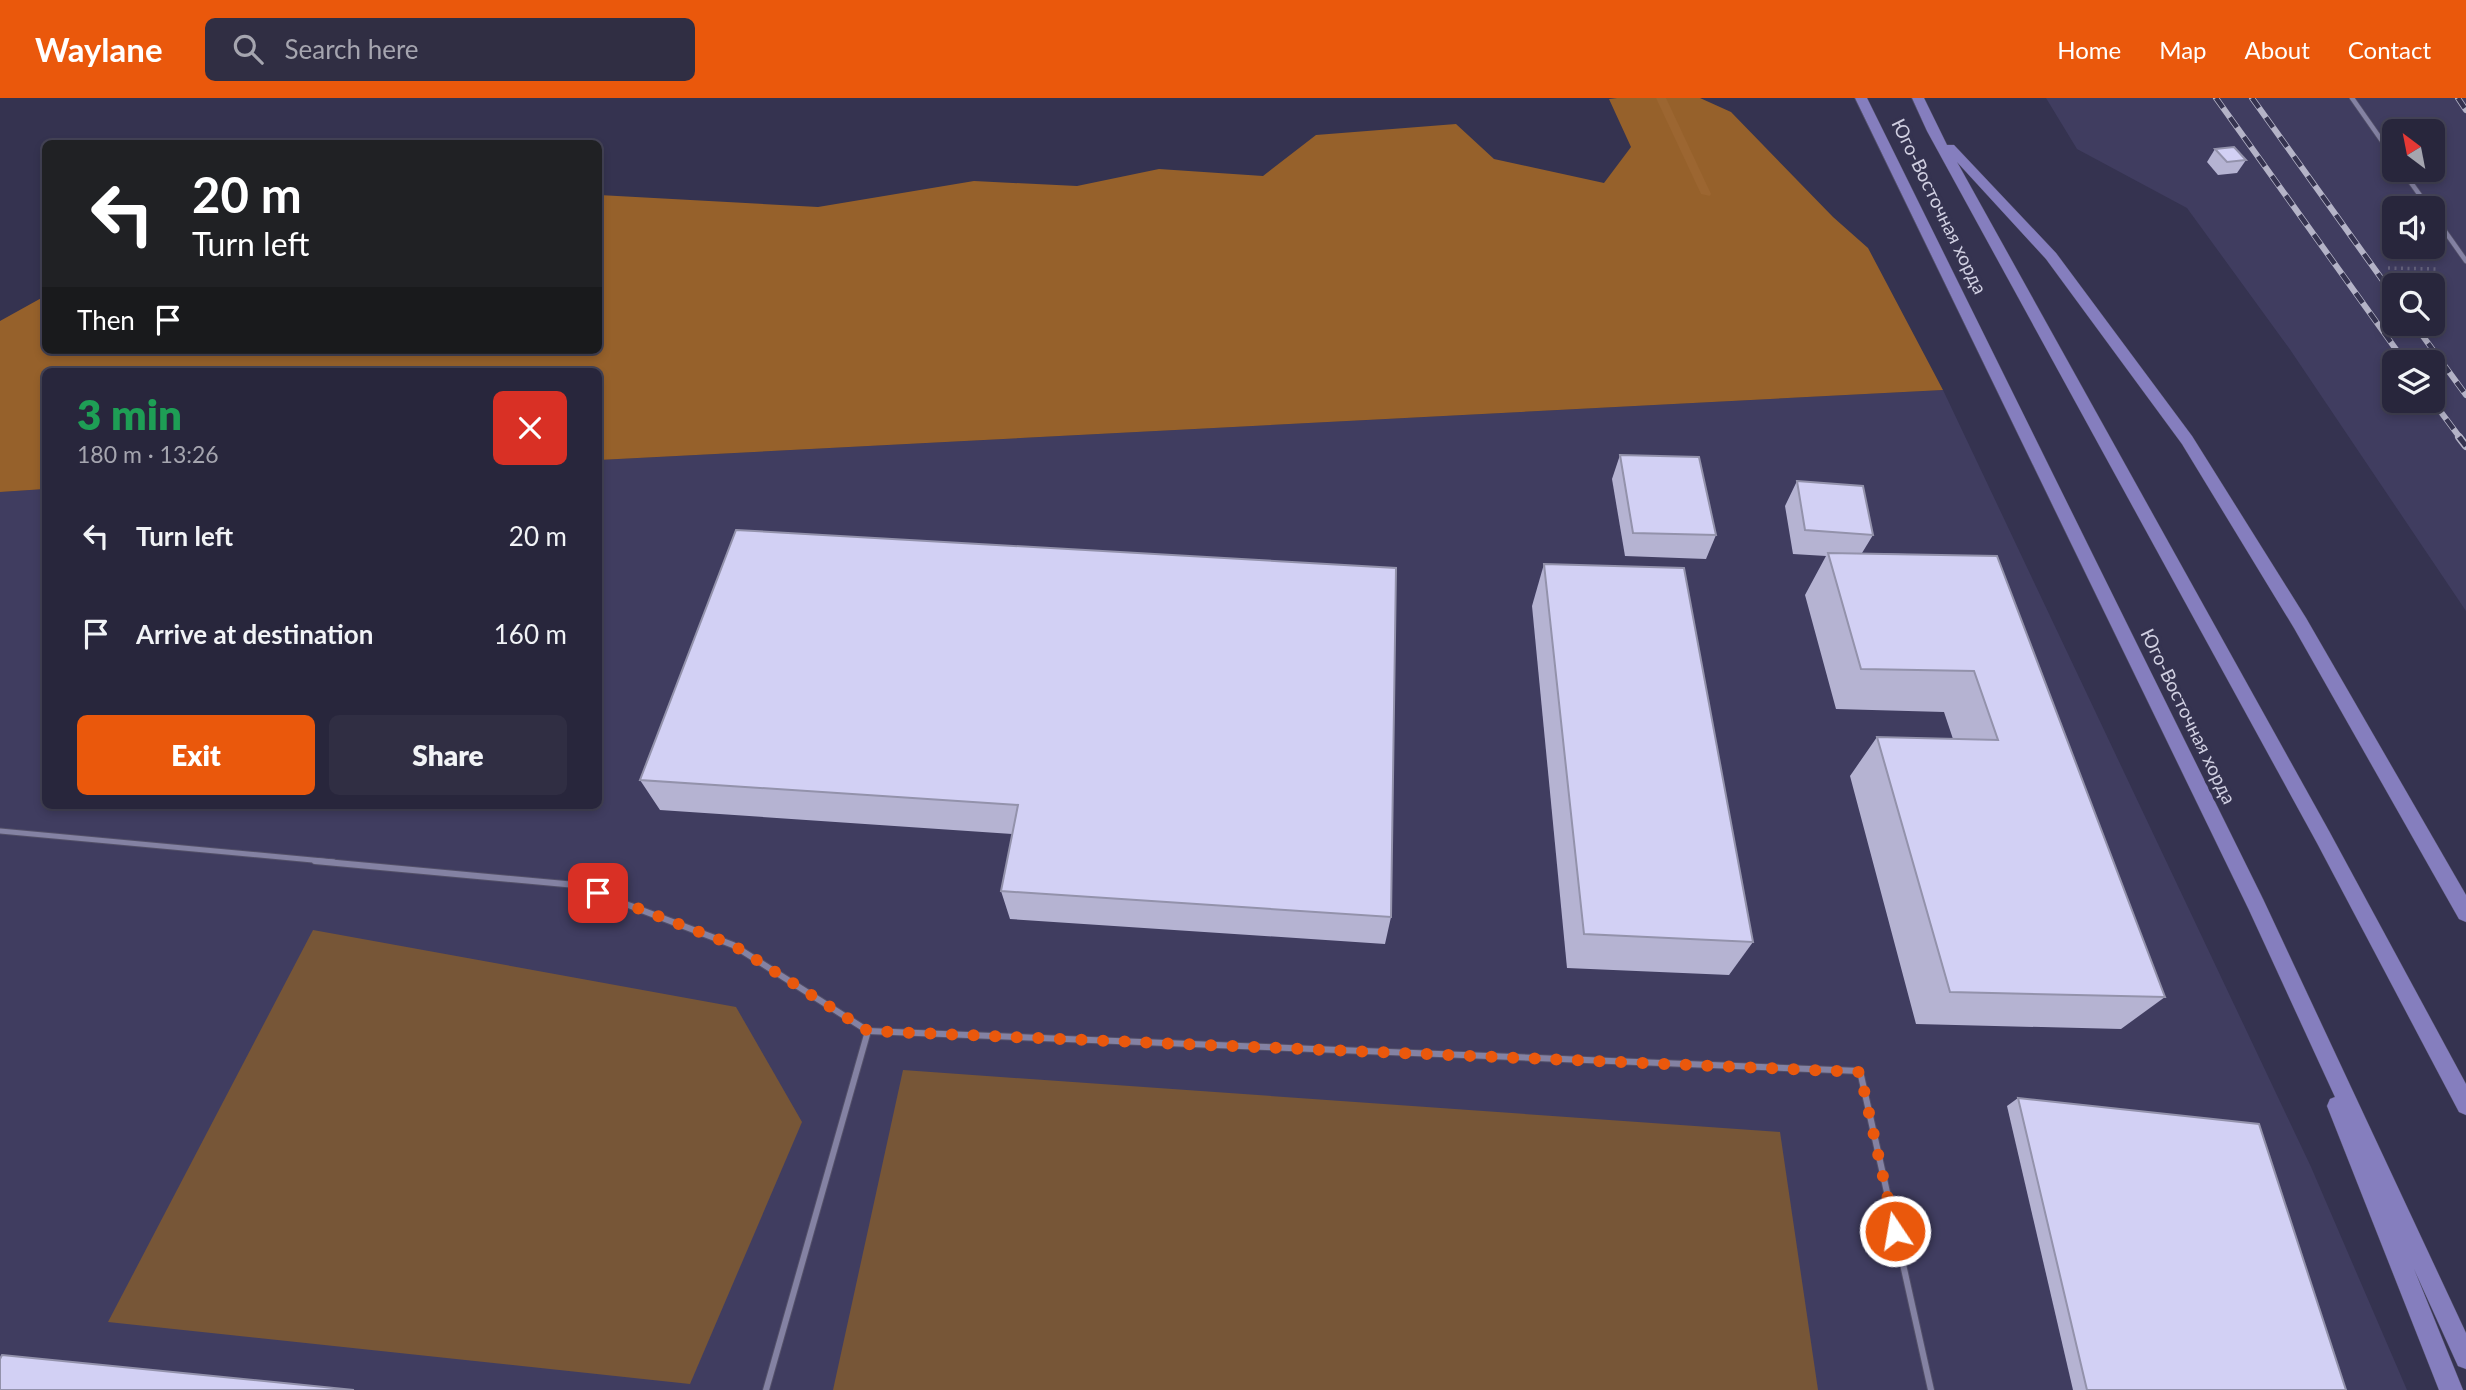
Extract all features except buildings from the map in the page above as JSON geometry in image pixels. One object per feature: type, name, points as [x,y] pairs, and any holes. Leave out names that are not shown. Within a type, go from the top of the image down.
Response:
[{"type":"main road","name":"Юго-Восточная хорда","points":[[1861,98],[2256,905],[2466,1358]]},
{"type":"main road","name":"Юго-Восточная хорда","points":[[1918,98],[1933,131],[2323,837],[2466,1105]]},
{"type":"main road","points":[[1933,131],[2051,256],[2187,440],[2300,623],[2466,913]]},
{"type":"main road","points":[[2256,905],[2451,1390]]},
{"type":"lane","points":[[2352,98],[2382,141]]},
{"type":"lane","points":[[2445,231],[2466,261]]},
{"type":"lane","points":[[0,831],[576,884],[733,945],[868,1031],[1860,1072],[1931,1390]]},
{"type":"lane","points":[[766,1390],[868,1031]]},
{"type":"path","points":[[2388,268],[2440,269]]},
{"type":"shaded area","points":[[1700,98],[1731,112],[1833,217],[1868,248],[1943,390],[602,460],[602,368],[42,368],[42,489],[0,492],[0,321],[42,298],[42,354],[602,354],[602,195],[818,207],[974,181],[1077,186],[1159,169],[1263,176],[1316,135],[1456,124],[1494,159],[1604,183],[1631,147],[1609,99]]},
{"type":"shaded area","points":[[2046,98],[2466,98],[2466,611],[2289,348],[2187,208],[2077,149]]},
{"type":"shaded area","points":[[1943,390],[2311,1167],[2407,1390],[0,1390],[0,492],[42,489],[42,809],[602,809],[602,460]]},
{"type":"shaded area","points":[[313,930],[736,1007],[802,1122],[690,1384],[108,1322]]},
{"type":"shaded area","points":[[903,1070],[1780,1132],[1818,1390],[833,1390]]},
{"type":"waterway","points":[[1661,98],[1706,194]]},
{"type":"railway","points":[[2216,98],[2396,350]]},
{"type":"railway","points":[[2252,98],[2382,279]]},
{"type":"railway","points":[[2458,98],[2466,110]]},
{"type":"railway","points":[[2423,336],[2466,395]]},
{"type":"railway","points":[[2442,413],[2461,439]]},
{"type":"railway","points":[[2459,437],[2466,446]]},
{"type":"route","points":[[598,893],[733,945],[868,1031],[1860,1072],[1895,1231]]}]
